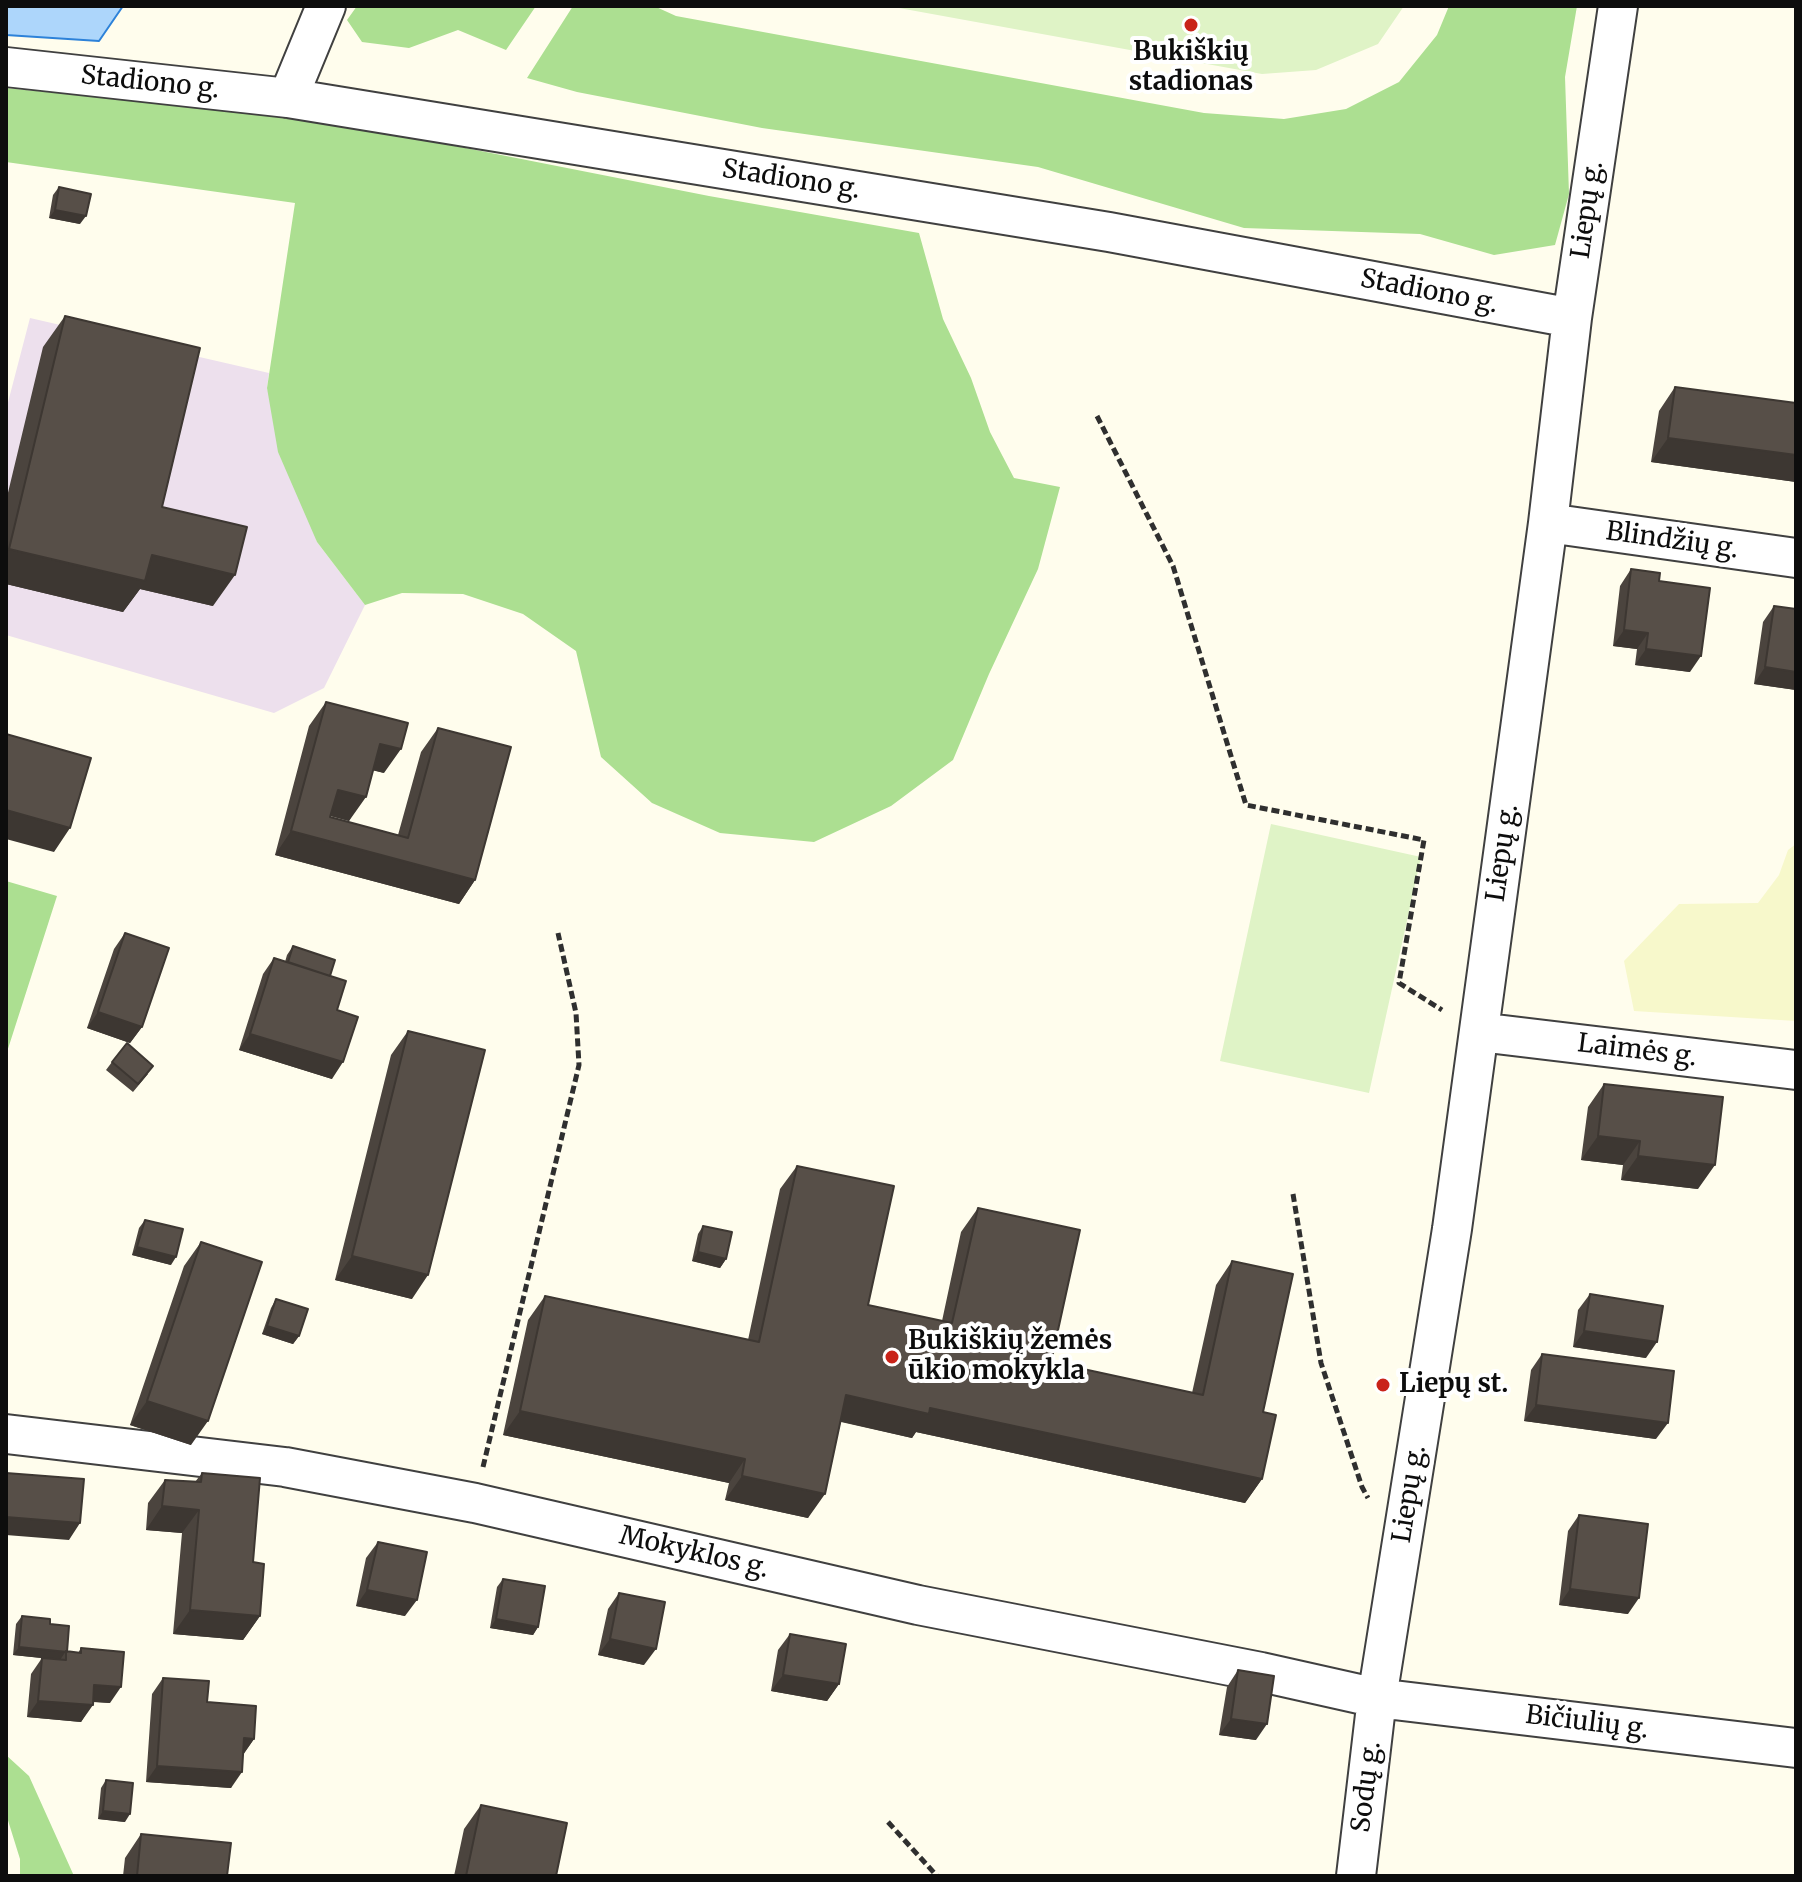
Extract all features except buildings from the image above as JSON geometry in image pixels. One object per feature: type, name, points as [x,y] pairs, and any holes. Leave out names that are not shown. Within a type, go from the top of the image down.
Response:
[{"type":"street","points":[[288,98],[326,6]]},
{"type":"street","name":"Liepų g.","points":[[1377,1698],[1452,1229],[1548,523],[1572,318],[1618,6]]},
{"type":"street","name":"Stadiono g.","points":[[6,67],[288,98],[1109,232],[1572,318]]},
{"type":"street","name":"Blindžių g.","points":[[1548,523],[1796,558]]},
{"type":"street","name":"Laimės g.","points":[[1479,1032],[1796,1070]]},
{"type":"street","name":"Mokyklos g.","points":[[6,1434],[285,1467],[475,1503],[918,1605],[1261,1672],[1377,1698]]},
{"type":"street","name":"Bičiulių g.","points":[[1377,1698],[1796,1748]]},
{"type":"street","name":"Sodų g.","points":[[1356,1876],[1377,1698]]},
{"type":"path","points":[[1097,416],[1173,566],[1246,805],[1424,840],[1399,983],[1479,1032]]},
{"type":"path","points":[[475,1503],[579,1065],[576,1013],[558,933]]},
{"type":"path","points":[[1293,1194],[1321,1363],[1362,1487],[1370,1500]]},
{"type":"path","points":[[888,1822],[937,1876]]},
{"type":"shaded area","points":[[30,318],[269,373],[267,388],[317,542],[365,605],[324,688],[274,713],[6,635],[6,410]]},
{"type":"green space","points":[[357,6],[536,6],[506,50],[458,30],[409,48],[362,42],[347,20]]},
{"type":"green space","points":[[573,6],[654,6],[676,16],[1204,113],[1284,119],[1346,109],[1399,82],[1437,35],[1449,6],[1577,6],[1565,77],[1569,194],[1555,245],[1494,255],[1420,234],[1244,228],[1038,167],[762,128],[577,92],[527,78]]},
{"type":"green space","name":"Bukiškių stadionas","points":[[888,6],[1404,6],[1378,44],[1316,70],[1262,74]]},
{"type":"green space","points":[[6,88],[349,125],[709,196],[919,233],[943,319],[971,378],[990,432],[1014,478],[1060,487],[1038,569],[953,760],[891,806],[814,842],[720,833],[652,803],[601,757],[576,651],[523,614],[463,594],[402,593],[365,605],[317,542],[278,452],[267,388],[295,203],[6,162]]},
{"type":"green space","points":[[1271,824],[1421,857],[1369,1093],[1220,1061]]},
{"type":"green space","points":[[1796,844],[1796,1021],[1634,1011],[1624,961],[1679,904],[1758,903],[1779,875],[1788,850]]},
{"type":"green space","points":[[6,881],[57,896],[6,1055]]},
{"type":"green space","points":[[6,1755],[29,1776],[74,1876],[20,1876],[20,1859],[6,1814]]},
{"type":"water","points":[[6,6],[123,6],[99,41],[6,35]]},
{"type":"place","name":"Bukiškių stadionas","points":[[1191,25]]},
{"type":"place","name":"Bukiškių žemės ūkio mokykla","points":[[892,1357]]},
{"type":"place","name":"Liepų st.","points":[[1383,1385]]}]
